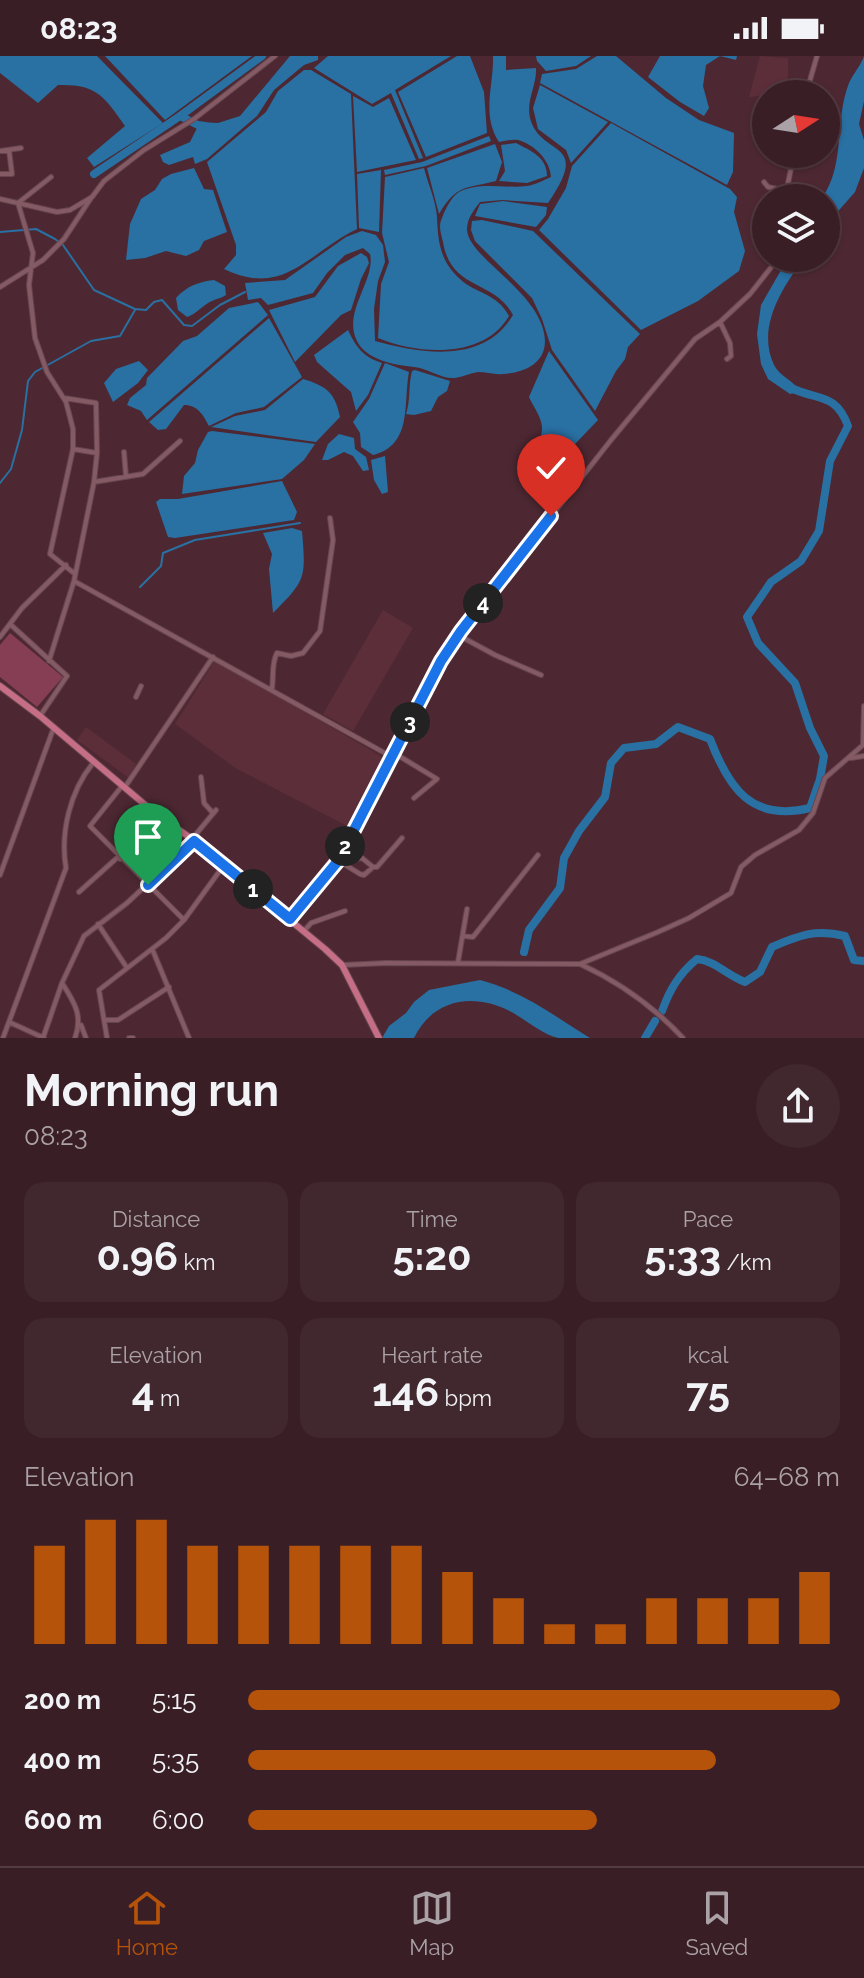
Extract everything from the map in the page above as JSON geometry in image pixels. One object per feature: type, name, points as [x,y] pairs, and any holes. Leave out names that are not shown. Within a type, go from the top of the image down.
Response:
[{"type":"main road","points":[[0,686],[54,727],[156,814],[224,865],[342,965],[379,1038]]},
{"type":"street","points":[[0,287],[43,260],[64,239],[104,181],[144,150],[191,121],[275,56]]},
{"type":"street","points":[[810,80],[817,56]]},
{"type":"street","points":[[0,151],[21,148]]},
{"type":"street","points":[[0,174],[12,174],[9,150]]},
{"type":"street","points":[[18,203],[51,177]]},
{"type":"street","points":[[0,199],[57,212],[70,210],[92,197]]},
{"type":"street","points":[[18,203],[33,253],[29,285],[35,338],[47,372],[63,398],[73,429],[73,449],[50,554],[75,574]]},
{"type":"street","points":[[290,919],[339,858],[441,661],[458,635],[611,440],[695,339],[720,322],[750,294],[767,272]]},
{"type":"street","points":[[720,322],[730,343],[731,356],[727,359]]},
{"type":"street","points":[[49,661],[74,581],[97,453],[96,403],[63,398]]},
{"type":"street","points":[[94,482],[143,474],[180,441]]},
{"type":"street","points":[[73,449],[97,453]]},
{"type":"street","points":[[124,452],[126,477]]},
{"type":"street","points":[[272,689],[272,662],[277,653],[291,656],[303,653],[320,631],[333,540],[330,518]]},
{"type":"street","points":[[0,637],[22,608],[66,565]]},
{"type":"street","points":[[74,581],[437,779],[414,798]]},
{"type":"street","points":[[10,624],[67,676],[40,716]]},
{"type":"street","points":[[458,635],[541,675]]},
{"type":"street","points":[[184,920],[90,826],[123,787],[213,657]]},
{"type":"street","points":[[136,697],[141,686]]},
{"type":"street","points":[[342,965],[458,962],[580,964],[689,918],[731,893],[741,867],[755,855],[799,830],[813,813],[825,778],[863,745],[864,706]]},
{"type":"street","points":[[0,875],[54,727]]},
{"type":"street","points":[[848,758],[864,756]]},
{"type":"street","points":[[3,1038],[66,868],[62,845],[80,778],[93,763]]},
{"type":"street","points":[[8,1022],[44,1038],[62,983],[84,936],[148,885],[193,840],[214,811],[204,803],[201,777]]},
{"type":"street","points":[[79,892],[119,858],[156,814]]},
{"type":"street","points":[[339,858],[364,875],[377,867],[402,838]]},
{"type":"street","points":[[463,936],[473,937],[538,855]]},
{"type":"street","points":[[339,858],[362,858],[373,867]]},
{"type":"street","points":[[107,1038],[99,990],[153,951],[184,920],[224,865]]},
{"type":"street","points":[[458,962],[467,909]]},
{"type":"street","points":[[304,931],[311,923],[345,911]]},
{"type":"street","points":[[98,924],[127,968]]},
{"type":"street","points":[[153,951],[189,1038]]},
{"type":"street","points":[[580,964],[640,998],[683,1038]]},
{"type":"street","points":[[62,983],[75,1003],[86,1038]]},
{"type":"street","points":[[106,1020],[118,1020],[169,987]]},
{"type":"street","points":[[75,1038],[81,1022]]},
{"type":"shaded area","points":[[760,56],[788,58],[787,80],[754,80]]},
{"type":"shaded area","points":[[383,610],[413,628],[353,731],[323,714]]},
{"type":"shaded area","points":[[10,633],[63,677],[37,707],[0,677],[0,645]]},
{"type":"shaded area","points":[[215,660],[386,759],[351,828],[237,769],[175,724]]},
{"type":"shaded area","points":[[86,727],[136,764],[129,778],[77,740]]},
{"type":"water","points":[[0,56],[97,56],[163,123],[94,167],[87,158],[125,126],[111,107],[91,90],[71,85],[58,85],[38,103],[0,73]]},
{"type":"water","points":[[105,56],[252,56],[165,120]]},
{"type":"water","points":[[290,56],[318,56],[318,60],[304,65],[274,90],[257,116],[207,159],[195,164],[193,157],[169,165],[163,162],[160,155],[190,142],[200,122],[218,123],[240,116]]},
{"type":"water","points":[[328,56],[451,56],[395,90],[423,158],[419,159],[391,93],[372,104],[314,68]]},
{"type":"water","points":[[457,56],[470,56],[484,92],[487,133],[426,157],[398,92]]},
{"type":"water","points":[[493,56],[506,56],[506,70],[536,68],[529,105],[530,118],[535,130],[565,158],[566,168],[561,182],[548,203],[480,202],[467,225],[470,240],[520,292],[541,324],[544,349],[532,366],[511,373],[478,372],[450,378],[390,363],[367,353],[353,330],[356,308],[371,264],[370,254],[363,248],[345,255],[313,293],[268,305],[261,298],[248,300],[245,283],[285,280],[346,237],[362,231],[376,235],[383,245],[385,262],[378,281],[374,309],[375,341],[412,349],[451,351],[486,342],[501,331],[513,315],[495,295],[455,269],[448,258],[440,227],[447,208],[459,192],[484,186],[527,186],[551,177],[545,159],[536,149],[518,140],[499,142],[494,132],[489,111]]},
{"type":"water","points":[[536,56],[591,56],[576,66],[546,71]]},
{"type":"water","points":[[597,56],[616,56],[666,98],[699,120],[734,133],[733,172],[727,185],[540,83],[542,74],[576,69]]},
{"type":"water","points":[[660,56],[720,56],[706,65],[703,86],[709,108],[704,116],[648,77]]},
{"type":"water","points":[[864,56],[864,101],[859,124],[864,140],[864,168],[855,192],[840,209],[840,184],[829,184],[835,168],[840,168],[840,130],[845,97]]},
{"type":"water","points":[[304,70],[311,70],[351,94],[357,229],[295,269],[263,278],[245,277],[224,269],[236,255],[236,245],[207,162],[266,112],[278,91]]},
{"type":"water","points":[[540,85],[608,122],[571,163],[566,150],[538,129],[533,108]]},
{"type":"water","points":[[353,96],[373,107],[389,98],[416,160],[357,172]]},
{"type":"water","points":[[611,123],[730,189],[737,197],[734,212],[745,251],[739,271],[698,301],[641,330],[539,230],[566,188],[572,166]]},
{"type":"water","points":[[489,136],[491,141],[426,166],[385,175],[384,170],[422,162]]},
{"type":"water","points":[[516,143],[541,159],[547,176],[527,183],[499,181],[505,171],[501,145]]},
{"type":"water","points":[[495,144],[502,162],[496,181],[457,192],[439,214],[427,168]]},
{"type":"water","points":[[194,168],[204,189],[213,190],[227,232],[204,241],[199,250],[186,256],[166,251],[126,260],[130,224],[141,199],[155,190],[162,179]]},
{"type":"water","points":[[424,168],[435,205],[439,243],[448,265],[466,284],[499,303],[509,316],[498,330],[484,340],[450,350],[412,348],[378,338],[381,284],[389,262],[382,233],[385,177]]},
{"type":"water","points":[[381,170],[379,232],[359,228],[357,174]]},
{"type":"water","points":[[503,201],[547,207],[546,215],[536,227],[475,216],[480,204]]},
{"type":"water","points":[[482,220],[533,231],[640,334],[628,347],[625,359],[595,411],[552,350],[532,298],[475,241],[472,221]]},
{"type":"water","points":[[361,253],[369,263],[351,310],[341,315],[295,362],[269,310],[315,297],[338,266]]},
{"type":"water","points":[[780,272],[795,272],[774,308],[768,336],[774,365],[800,392],[790,394],[768,379],[761,364],[757,334],[761,305]]},
{"type":"water","points":[[214,280],[225,286],[226,295],[187,317],[178,310],[176,298],[180,294],[193,285]]},
{"type":"water","points":[[258,302],[268,315],[147,420],[141,411],[127,405],[130,398],[146,385],[147,378],[183,341],[197,336],[229,308]]},
{"type":"water","points":[[269,318],[302,377],[264,407],[236,413],[209,426],[202,415],[189,405],[184,405],[166,429],[158,430],[149,422]]},
{"type":"water","points":[[348,330],[361,351],[382,363],[368,395],[356,411],[351,392],[317,362],[314,355]]},
{"type":"water","points":[[549,351],[598,420],[553,467],[538,464],[542,426],[529,397]]},
{"type":"water","points":[[139,361],[148,370],[138,383],[113,402],[104,383],[116,369]]},
{"type":"water","points":[[385,363],[409,372],[406,410],[395,442],[373,455],[361,447],[360,433],[353,422],[369,399]]},
{"type":"water","points":[[412,371],[450,381],[447,391],[438,397],[431,411],[414,415],[406,414]]},
{"type":"water","points":[[303,379],[328,391],[340,417],[316,442],[211,427],[235,416],[265,410]]},
{"type":"water","points":[[208,432],[315,444],[304,460],[282,479],[182,494],[184,476],[195,463]]},
{"type":"water","points":[[339,434],[354,438],[355,449],[366,457],[369,470],[363,471],[353,456],[344,452],[322,460],[328,444]]},
{"type":"water","points":[[385,456],[388,492],[382,494],[374,480],[371,460]]},
{"type":"water","points":[[282,481],[297,512],[294,520],[175,538],[168,537],[156,502],[160,499],[178,499]]},
{"type":"water","points":[[292,528],[302,531],[303,569],[298,585],[273,613],[269,569],[272,554],[263,533]]},
{"type":"water","points":[[480,980],[524,997],[590,1038],[558,1038],[501,1007],[472,1001],[458,1002],[433,1014],[414,1038],[382,1038],[389,1026],[429,990]]},
{"type":"waterway","points":[[180,116],[262,56]]},
{"type":"waterway","points":[[94,174],[180,116],[205,126]]},
{"type":"waterway","points":[[0,232],[36,229],[63,245],[94,290],[135,309],[146,310],[154,302],[162,300],[184,325],[192,326],[220,305],[245,292]]},
{"type":"waterway","points":[[0,483],[11,469],[22,430],[28,381],[35,372],[91,341],[120,336],[135,310]]},
{"type":"waterway","points":[[524,952],[529,930],[560,888],[564,858],[579,831],[605,797],[611,763],[624,748],[656,744],[678,727],[710,739],[725,773],[745,798],[758,806],[790,811],[810,808],[824,756],[810,728],[795,683],[758,643],[747,617],[771,582],[801,561],[819,531],[830,461],[848,426],[832,403],[791,388]]},
{"type":"waterway","points":[[140,587],[161,566],[163,553],[195,540],[300,523]]},
{"type":"waterway","points":[[662,1011],[676,982],[697,959],[710,962],[745,982],[760,972],[772,947],[799,936],[825,933],[845,936],[854,960],[864,961]]},
{"type":"waterway","points":[[645,1038],[655,1021]]},
{"type":"route","points":[[148,885],[194,841],[290,919],[338,861],[441,661],[551,516]]}]
